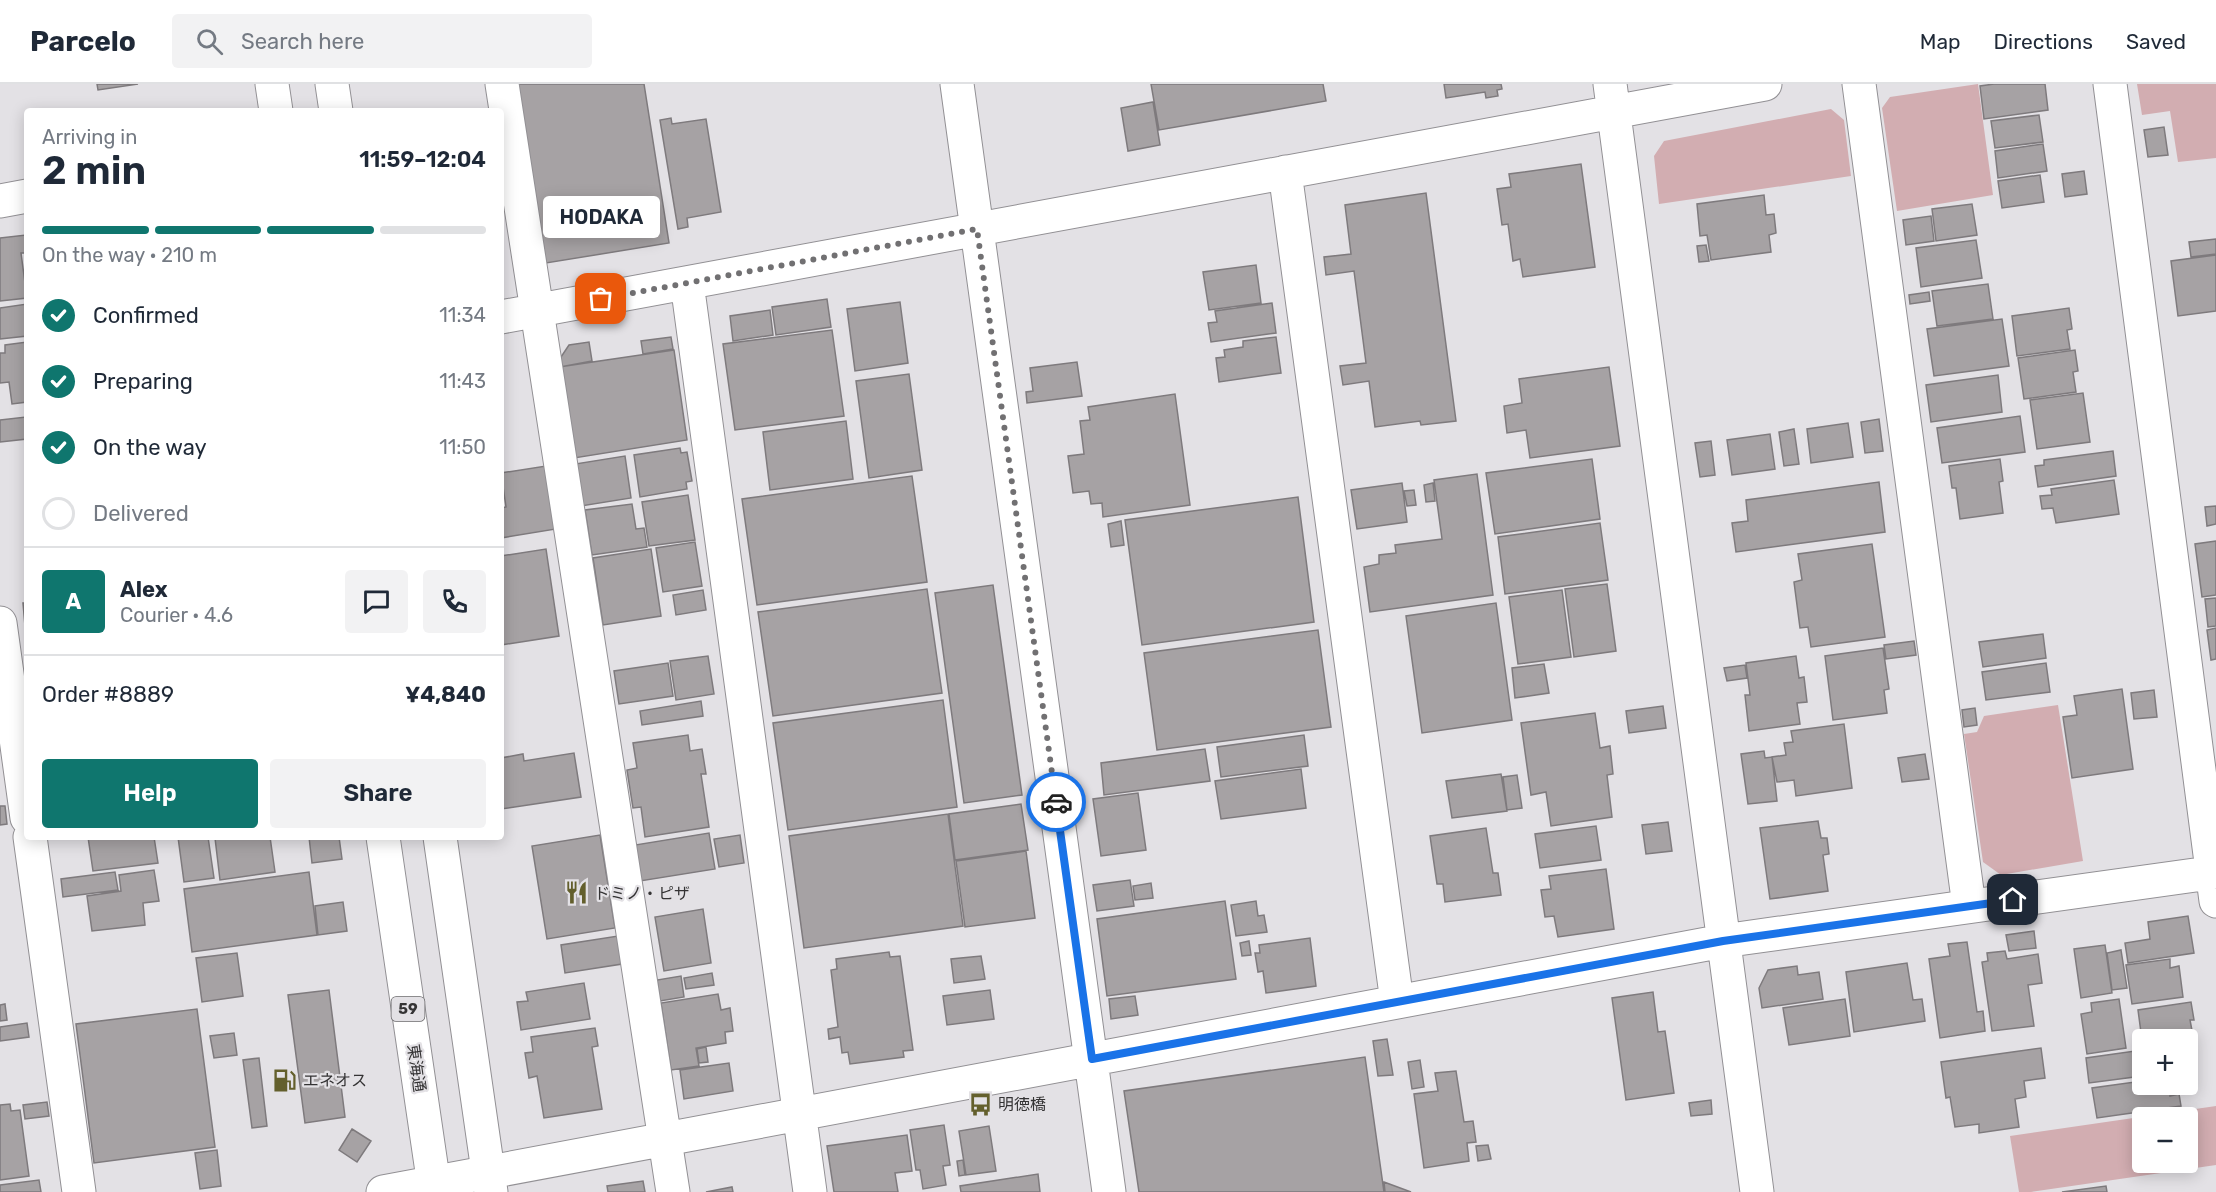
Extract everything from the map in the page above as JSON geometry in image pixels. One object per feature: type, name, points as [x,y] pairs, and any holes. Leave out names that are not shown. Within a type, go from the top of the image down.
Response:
[{"type":"street","points":[[272,84],[276,108]]},
{"type":"street","points":[[332,84],[336,108]]},
{"type":"street","points":[[502,84],[673,1192]]},
{"type":"street","points":[[957,84],[1109,1192]]},
{"type":"street","points":[[504,316],[1285,172],[1612,98],[1766,84]]},
{"type":"street","points":[[1858,84],[1969,906]]},
{"type":"street","points":[[383,1192],[490,1181],[666,1138],[1723,941],[1969,906],[2215,882],[2110,84]]},
{"type":"street","points":[[1612,98],[1757,1192]]},
{"type":"street","points":[[1285,172],[1396,1002]]},
{"type":"street","points":[[0,201],[24,197]]},
{"type":"street","points":[[687,283],[810,1192]]},
{"type":"street","points":[[0,623],[24,794]]},
{"type":"street","points":[[30,840],[79,1192]]},
{"type":"street","name":"東海通","points":[[383,840],[434,1187]]},
{"type":"street","points":[[440,840],[490,1181]]},
{"type":"shaded area","points":[[1978,84],[1993,195],[1897,211],[1882,108],[1890,97]]},
{"type":"shaded area","points":[[2137,84],[2216,84],[2216,158],[2178,162],[2170,111],[2142,115]]},
{"type":"shaded area","points":[[1831,109],[1844,120],[1851,176],[1659,204],[1654,156],[1664,141]]},
{"type":"shaded area","points":[[2058,705],[2083,861],[2001,875],[1983,862],[1964,734],[1977,732],[1984,716]]},
{"type":"shaded area","points":[[2216,1106],[2216,1165],[2198,1168],[2198,1109]]},
{"type":"shaded area","points":[[2132,1118],[2132,1173],[2161,1173],[2031,1192],[2019,1192],[2010,1136]]},
{"type":"building","points":[[97,84],[138,84],[98,90]]},
{"type":"building","points":[[518,84],[644,84],[669,243],[546,263]]},
{"type":"building","points":[[1151,84],[1323,84],[1326,101],[1159,130]]},
{"type":"building","points":[[1444,84],[1501,84],[1502,89],[1497,90],[1498,96],[1486,98],[1485,92],[1446,98]]},
{"type":"building","points":[[2045,84],[2048,110],[1984,119],[1980,86]]},
{"type":"building","points":[[1153,102],[1160,145],[1128,151],[1121,108]]},
{"type":"building","points":[[2039,115],[2043,142],[1995,148],[1991,121]]},
{"type":"building","points":[[671,118],[672,124],[706,119],[721,212],[687,218],[688,227],[678,229],[660,120]]},
{"type":"building","points":[[2164,127],[2168,155],[2148,157],[2144,130]]},
{"type":"building","points":[[2043,144],[2047,171],[1998,178],[1995,151]]},
{"type":"building","points":[[1581,164],[1595,267],[1523,277],[1520,259],[1513,261],[1508,224],[1502,225],[1497,189],[1511,187],[1509,174]]},
{"type":"building","points":[[2084,171],[2087,194],[2065,197],[2062,174]]},
{"type":"building","points":[[2040,175],[2044,202],[2002,208],[1998,181]]},
{"type":"building","points":[[1426,193],[1456,421],[1421,425],[1420,421],[1375,427],[1369,381],[1343,385],[1340,366],[1366,363],[1354,271],[1326,275],[1324,257],[1351,254],[1345,205]]},
{"type":"building","points":[[1764,195],[1766,215],[1774,214],[1776,233],[1769,235],[1771,252],[1711,260],[1707,235],[1700,236],[1697,204]]},
{"type":"building","points":[[1972,204],[1977,235],[1936,241],[1932,209]]},
{"type":"building","points":[[1931,216],[1934,241],[1906,245],[1903,220]]},
{"type":"building","points":[[24,235],[24,253],[21,253],[24,298],[0,301],[0,238]]},
{"type":"building","points":[[2216,239],[2216,254],[2191,257],[2189,242]]},
{"type":"building","points":[[1976,240],[1982,278],[1921,287],[1916,248]]},
{"type":"building","points":[[1706,245],[1709,261],[1699,262],[1697,246]]},
{"type":"building","points":[[2216,255],[2216,311],[2178,316],[2171,261]]},
{"type":"building","points":[[1256,265],[1261,303],[1209,310],[1203,272]]},
{"type":"building","points":[[1988,284],[1993,319],[1937,326],[1932,291]]},
{"type":"building","points":[[1929,292],[1930,301],[1910,304],[1909,295]]},
{"type":"building","points":[[827,299],[831,327],[776,335],[772,307]]},
{"type":"building","points":[[900,302],[908,363],[855,371],[847,309]]},
{"type":"building","points":[[1272,303],[1276,333],[1211,342],[1208,323],[1217,322],[1215,311]]},
{"type":"building","points":[[24,304],[24,336],[0,339],[0,308]]},
{"type":"building","points":[[2069,308],[2072,329],[2067,330],[2070,349],[2017,356],[2012,316]]},
{"type":"building","points":[[770,310],[773,335],[733,341],[730,316]]},
{"type":"building","points":[[2002,319],[2009,366],[1934,376],[1927,329]]},
{"type":"building","points":[[832,330],[844,416],[735,430],[723,344]]},
{"type":"building","points":[[671,337],[673,349],[643,354],[641,341]]},
{"type":"building","points":[[1276,337],[1281,373],[1219,382],[1216,358],[1225,357],[1224,350],[1243,347],[1243,341]]},
{"type":"building","points":[[24,342],[24,402],[12,404],[9,382],[0,383],[0,353],[5,353],[5,345]]},
{"type":"building","points":[[589,342],[592,361],[560,367],[559,360],[569,345]]},
{"type":"building","points":[[674,350],[687,440],[574,458],[559,367]]},
{"type":"building","points":[[2075,350],[2078,371],[2073,372],[2076,392],[2024,399],[2018,358]]},
{"type":"building","points":[[1077,362],[1082,396],[1027,403],[1026,392],[1033,391],[1030,368]]},
{"type":"building","points":[[1609,367],[1620,446],[1530,458],[1526,430],[1507,433],[1504,406],[1522,403],[1519,379]]},
{"type":"building","points":[[909,374],[922,470],[869,478],[856,381]]},
{"type":"building","points":[[1998,375],[2002,412],[1931,422],[1926,385]]},
{"type":"building","points":[[2083,393],[2090,442],[2037,449],[2030,400]]},
{"type":"building","points":[[1175,394],[1190,505],[1103,517],[1102,503],[1091,504],[1089,491],[1073,493],[1068,456],[1084,454],[1080,421],[1090,420],[1088,407]]},
{"type":"building","points":[[2020,416],[2025,452],[1942,463],[1937,428]]},
{"type":"building","points":[[24,417],[24,439],[0,442],[0,420]]},
{"type":"building","points":[[1879,419],[1883,451],[1865,453],[1861,422]]},
{"type":"building","points":[[846,421],[853,479],[770,490],[763,432]]},
{"type":"building","points":[[1848,423],[1853,457],[1811,463],[1807,429]]},
{"type":"building","points":[[1794,429],[1799,464],[1784,466],[1779,432]]},
{"type":"building","points":[[1770,434],[1775,469],[1732,475],[1727,440]]},
{"type":"building","points":[[1711,441],[1715,475],[1700,477],[1695,443]]},
{"type":"building","points":[[680,448],[681,453],[687,452],[692,481],[686,482],[687,489],[640,497],[634,455]]},
{"type":"building","points":[[2113,451],[2116,476],[2038,487],[2035,466],[2044,465],[2044,460]]},
{"type":"building","points":[[625,456],[631,498],[581,506],[575,464]]},
{"type":"building","points":[[1592,459],[1600,519],[1495,534],[1486,473]]},
{"type":"building","points":[[2000,459],[2003,481],[1999,482],[2003,513],[1960,519],[1956,488],[1952,488],[1949,466]]},
{"type":"building","points":[[546,466],[556,529],[504,538],[504,507],[506,507],[504,473]]},
{"type":"building","points":[[1477,474],[1493,595],[1370,612],[1364,567],[1379,564],[1379,555],[1396,553],[1395,545],[1442,539],[1434,480]]},
{"type":"building","points":[[912,476],[927,582],[757,605],[742,499]]},
{"type":"building","points":[[2114,480],[2119,514],[2056,523],[2053,508],[2042,509],[2040,496],[2052,495],[2051,489]]},
{"type":"building","points":[[1879,482],[1885,532],[1736,552],[1732,523],[1748,521],[1746,500]]},
{"type":"building","points":[[1402,483],[1407,522],[1357,529],[1351,490]]},
{"type":"building","points":[[1433,483],[1435,501],[1426,502],[1424,485]]},
{"type":"building","points":[[1414,490],[1416,505],[1407,506],[1404,491]]},
{"type":"building","points":[[688,495],[695,540],[649,546],[642,502]]},
{"type":"building","points":[[1298,497],[1314,622],[1142,645],[1125,520]]},
{"type":"building","points":[[632,504],[636,529],[644,528],[647,547],[592,555],[585,510]]},
{"type":"building","points":[[2216,506],[2216,524],[2207,526],[2205,507]]},
{"type":"building","points":[[1121,521],[1124,545],[1111,547],[1108,524]]},
{"type":"building","points":[[1600,523],[1608,580],[1505,594],[1498,537]]},
{"type":"building","points":[[2216,541],[2216,595],[2202,597],[2195,544]]},
{"type":"building","points":[[695,542],[702,586],[663,592],[656,548]]},
{"type":"building","points":[[1872,544],[1885,637],[1811,647],[1808,627],[1800,628],[1794,582],[1802,580],[1798,554]]},
{"type":"building","points":[[546,549],[559,636],[504,645],[504,556]]},
{"type":"building","points":[[651,549],[661,616],[603,625],[593,558]]},
{"type":"building","points":[[1607,584],[1616,651],[1574,657],[1565,589]]},
{"type":"building","points":[[993,585],[1022,795],[964,803],[935,593]]},
{"type":"building","points":[[927,589],[942,693],[773,716],[758,612]]},
{"type":"building","points":[[703,590],[706,610],[676,615],[673,595]]},
{"type":"building","points":[[1562,590],[1571,657],[1518,664],[1509,597]]},
{"type":"building","points":[[2216,598],[2216,626],[2208,627],[2205,599]]},
{"type":"building","points":[[1496,603],[1512,720],[1422,733],[1406,616]]},
{"type":"building","points":[[2216,628],[2216,659],[2211,660],[2207,630]]},
{"type":"building","points":[[1318,630],[1331,727],[1157,750],[1144,653]]},
{"type":"building","points":[[2043,634],[2046,658],[1983,667],[1979,642]]},
{"type":"building","points":[[1914,641],[1916,655],[1886,659],[1884,645]]},
{"type":"building","points":[[1883,648],[1889,689],[1884,690],[1887,713],[1833,720],[1825,656]]},
{"type":"building","points":[[708,656],[714,694],[676,700],[670,661]]},
{"type":"building","points":[[1796,656],[1799,678],[1804,677],[1807,702],[1797,703],[1800,724],[1749,731],[1745,695],[1750,695],[1746,663]]},
{"type":"building","points":[[668,663],[673,696],[619,704],[614,671]]},
{"type":"building","points":[[2046,663],[2050,692],[1986,700],[1982,672]]},
{"type":"building","points":[[1544,664],[1549,693],[1515,698],[1512,668]]},
{"type":"building","points":[[1745,665],[1747,678],[1727,681],[1724,668]]},
{"type":"building","points":[[2122,689],[2133,769],[2072,778],[2063,717],[2077,715],[2074,696]]},
{"type":"building","points":[[2154,690],[2157,717],[2134,719],[2131,693]]},
{"type":"building","points":[[943,700],[957,807],[788,830],[773,723]]},
{"type":"building","points":[[701,701],[703,716],[642,725],[640,711]]},
{"type":"building","points":[[1663,706],[1666,728],[1629,733],[1626,711]]},
{"type":"building","points":[[1975,708],[1977,725],[1964,727],[1962,710]]},
{"type":"building","points":[[1595,713],[1600,748],[1610,746],[1613,774],[1607,775],[1612,817],[1551,826],[1546,792],[1531,795],[1521,723]]},
{"type":"building","points":[[1844,724],[1852,788],[1796,796],[1794,780],[1777,782],[1772,757],[1786,755],[1784,743],[1793,742],[1791,731]]},
{"type":"building","points":[[688,735],[690,751],[702,749],[706,774],[701,774],[709,827],[645,837],[641,807],[633,808],[627,770],[637,768],[633,743]]},
{"type":"building","points":[[1304,735],[1308,766],[1221,777],[1217,747]]},
{"type":"building","points":[[1205,749],[1210,781],[1104,795],[1101,763]]},
{"type":"building","points":[[1764,751],[1765,758],[1772,757],[1777,801],[1748,804],[1741,754]]},
{"type":"building","points":[[574,753],[581,797],[504,809],[504,757],[523,754],[524,761]]},
{"type":"building","points":[[1925,754],[1929,779],[1902,782],[1898,758]]},
{"type":"building","points":[[1301,769],[1306,808],[1221,819],[1215,781]]},
{"type":"building","points":[[1501,774],[1507,811],[1452,818],[1446,781]]},
{"type":"building","points":[[1517,775],[1522,808],[1507,810],[1503,777]]},
{"type":"building","points":[[1138,793],[1146,850],[1101,856],[1093,799]]},
{"type":"building","points":[[1021,804],[1028,850],[955,860],[949,814]]},
{"type":"building","points":[[0,806],[5,806],[7,824],[0,825]]},
{"type":"building","points":[[948,814],[963,926],[804,948],[789,836]]},
{"type":"building","points":[[1818,821],[1821,838],[1827,838],[1829,854],[1823,855],[1828,891],[1770,899],[1760,828]]},
{"type":"building","points":[[1668,822],[1672,851],[1646,854],[1642,825]]},
{"type":"building","points":[[1596,826],[1601,860],[1540,868],[1535,834]]},
{"type":"building","points":[[1486,828],[1493,873],[1498,873],[1501,895],[1445,902],[1443,884],[1437,884],[1430,836]]},
{"type":"building","points":[[709,833],[715,869],[640,881],[635,845]]},
{"type":"building","points":[[600,835],[615,928],[547,939],[532,846]]},
{"type":"building","points":[[740,835],[744,863],[719,867],[714,839]]},
{"type":"building","points":[[88,840],[154,840],[158,863],[93,871]]},
{"type":"building","points":[[178,840],[208,840],[214,878],[184,882]]},
{"type":"building","points":[[215,840],[270,840],[275,872],[220,880]]},
{"type":"building","points":[[309,840],[339,840],[342,859],[312,863]]},
{"type":"building","points":[[1026,851],[1035,918],[965,927],[956,861]]},
{"type":"building","points":[[1606,869],[1614,929],[1558,937],[1554,916],[1545,917],[1541,890],[1551,889],[1549,876]]},
{"type":"building","points":[[154,870],[159,901],[143,903],[145,925],[92,931],[87,896],[121,891],[119,875]]},
{"type":"building","points":[[115,872],[118,890],[63,897],[61,879]]},
{"type":"building","points":[[309,872],[317,935],[192,952],[184,889]]},
{"type":"building","points":[[1130,880],[1134,906],[1097,911],[1093,885]]},
{"type":"building","points":[[1151,883],[1153,898],[1135,900],[1133,886]]},
{"type":"building","points":[[1225,901],[1236,979],[1107,996],[1097,919]]},
{"type":"building","points":[[1256,901],[1258,916],[1264,915],[1267,932],[1236,936],[1231,905]]},
{"type":"building","points":[[343,902],[347,931],[318,935],[315,906]]},
{"type":"building","points":[[703,909],[711,963],[664,971],[655,917]]},
{"type":"building","points":[[2188,916],[2194,953],[2128,963],[2125,943],[2150,939],[2148,922]]},
{"type":"building","points":[[2034,931],[2036,948],[2009,951],[2006,935]]},
{"type":"building","points":[[618,936],[622,964],[565,973],[561,945]]},
{"type":"building","points":[[1310,938],[1316,986],[1266,993],[1263,971],[1258,972],[1255,953],[1260,953],[1259,945]]},
{"type":"building","points":[[1249,941],[1251,955],[1242,956],[1240,943]]},
{"type":"building","points":[[1967,942],[1977,1012],[1983,1011],[1985,1031],[1940,1038],[1929,959],[1950,956],[1948,944]]},
{"type":"building","points":[[2105,945],[2112,993],[2081,998],[2074,949]]},
{"type":"building","points":[[2121,950],[2127,988],[2112,990],[2107,953]]},
{"type":"building","points":[[2005,951],[2007,959],[2038,954],[2042,983],[2028,985],[2034,1026],[1992,1031],[1982,962],[1988,961],[1987,953]]},
{"type":"building","points":[[889,952],[890,957],[900,956],[913,1050],[903,1051],[904,1057],[850,1064],[848,1052],[842,1053],[840,1037],[829,1039],[828,1029],[838,1027],[831,970],[837,969],[836,959]]},
{"type":"building","points":[[237,953],[243,996],[202,1002],[196,958]]},
{"type":"building","points":[[981,956],[985,979],[954,983],[951,959]]},
{"type":"building","points":[[2170,959],[2170,968],[2179,966],[2183,997],[2132,1004],[2126,965]]},
{"type":"building","points":[[1907,963],[1913,1000],[1922,999],[1925,1021],[1854,1032],[1846,972]]},
{"type":"building","points":[[1797,966],[1798,975],[1819,972],[1823,999],[1762,1008],[1759,988],[1768,970]]},
{"type":"building","points":[[712,973],[714,985],[686,989],[684,978]]},
{"type":"building","points":[[681,976],[684,997],[660,1001],[657,980]]},
{"type":"building","points":[[584,983],[590,1019],[521,1030],[517,1002],[528,1001],[526,992]]},
{"type":"building","points":[[329,990],[345,1117],[305,1123],[288,995]]},
{"type":"building","points":[[990,990],[994,1019],[947,1025],[943,996]]},
{"type":"building","points":[[1653,992],[1658,1032],[1665,1031],[1674,1093],[1626,1100],[1612,998]]},
{"type":"building","points":[[718,994],[721,1010],[730,1008],[733,1031],[725,1032],[726,1043],[696,1048],[699,1066],[671,1070],[661,1003]]},
{"type":"building","points":[[1135,996],[1138,1015],[1111,1019],[1109,999]]},
{"type":"building","points":[[1845,999],[1850,1036],[1789,1045],[1783,1008]]},
{"type":"building","points":[[2119,999],[2126,1048],[2087,1054],[2081,1014],[2092,1012],[2091,1003]]},
{"type":"building","points":[[2191,1002],[2194,1020],[2190,1020],[2192,1029],[2141,1029],[2138,1010]]},
{"type":"building","points":[[5,1004],[7,1020],[0,1021],[0,1005]]},
{"type":"building","points":[[197,1009],[215,1147],[94,1163],[76,1024]]},
{"type":"building","points":[[27,1023],[29,1037],[0,1041],[0,1027]]},
{"type":"building","points":[[595,1028],[598,1046],[592,1047],[602,1109],[544,1118],[537,1076],[529,1078],[525,1053],[533,1052],[531,1037]]},
{"type":"building","points":[[234,1033],[237,1055],[214,1058],[210,1036]]},
{"type":"building","points":[[1387,1039],[1393,1075],[1378,1076],[1373,1041]]},
{"type":"building","points":[[706,1047],[708,1062],[699,1063],[697,1049]]},
{"type":"building","points":[[2041,1048],[2045,1078],[2024,1081],[2026,1097],[2015,1099],[2019,1127],[1979,1133],[1979,1124],[1955,1127],[1950,1097],[1946,1098],[1941,1062]]},
{"type":"building","points":[[2132,1051],[2132,1077],[2089,1083],[2086,1058]]},
{"type":"building","points":[[1365,1057],[1384,1192],[1139,1192],[1124,1091]]},
{"type":"building","points":[[259,1058],[267,1126],[252,1128],[243,1060]]},
{"type":"building","points":[[1420,1060],[1424,1087],[1412,1089],[1408,1062]]},
{"type":"building","points":[[729,1063],[733,1091],[684,1099],[680,1070]]},
{"type":"building","points":[[1456,1071],[1464,1122],[1473,1121],[1476,1142],[1467,1143],[1469,1161],[1424,1168],[1414,1094],[1438,1091],[1435,1073]]},
{"type":"building","points":[[2132,1082],[2132,1095],[2179,1095],[2181,1106],[2132,1107],[2132,1113],[2097,1118],[2092,1088]]},
{"type":"building","points":[[1711,1100],[1712,1114],[1691,1116],[1689,1103]]},
{"type":"building","points":[[47,1102],[49,1116],[25,1119],[23,1105]]},
{"type":"building","points":[[10,1104],[11,1111],[20,1110],[29,1176],[0,1180],[0,1105]]},
{"type":"building","points":[[944,1125],[950,1165],[943,1166],[946,1185],[923,1189],[920,1170],[916,1170],[910,1130]]},
{"type":"building","points":[[989,1126],[996,1171],[966,1175],[959,1131]]},
{"type":"building","points":[[352,1129],[371,1141],[357,1162],[339,1150]]},
{"type":"building","points":[[907,1135],[912,1171],[895,1173],[898,1192],[834,1192],[827,1146]]},
{"type":"building","points":[[1488,1145],[1491,1159],[1478,1161],[1476,1146]]},
{"type":"building","points":[[217,1150],[221,1186],[200,1189],[195,1153]]},
{"type":"building","points":[[963,1160],[965,1175],[959,1176],[957,1161]]},
{"type":"building","points":[[1038,1174],[1040,1192],[961,1192],[960,1186]]},
{"type":"building","points":[[39,1180],[41,1192],[0,1192],[0,1185]]},
{"type":"building","points":[[643,1181],[645,1192],[608,1192],[607,1186]]},
{"type":"building","points":[[1384,1182],[1411,1192],[1385,1192]]},
{"type":"building","points":[[2106,1186],[2107,1192],[2062,1192]]},
{"type":"building","points":[[732,1187],[733,1192],[706,1192]]},
{"type":"way so far","points":[[601,299],[977,229],[1056,802]]},
{"type":"place","name":"HODAKA","points":[[601,299]]},
{"type":"place","name":"ドミノ・ピザ","points":[[576,893]]},
{"type":"place","name":"エネオス","points":[[285,1080]]},
{"type":"place","name":"明徳橋","points":[[980,1104]]},
{"type":"route","points":[[1056,802],[1092,1059],[1723,941],[2013,900]]}]
